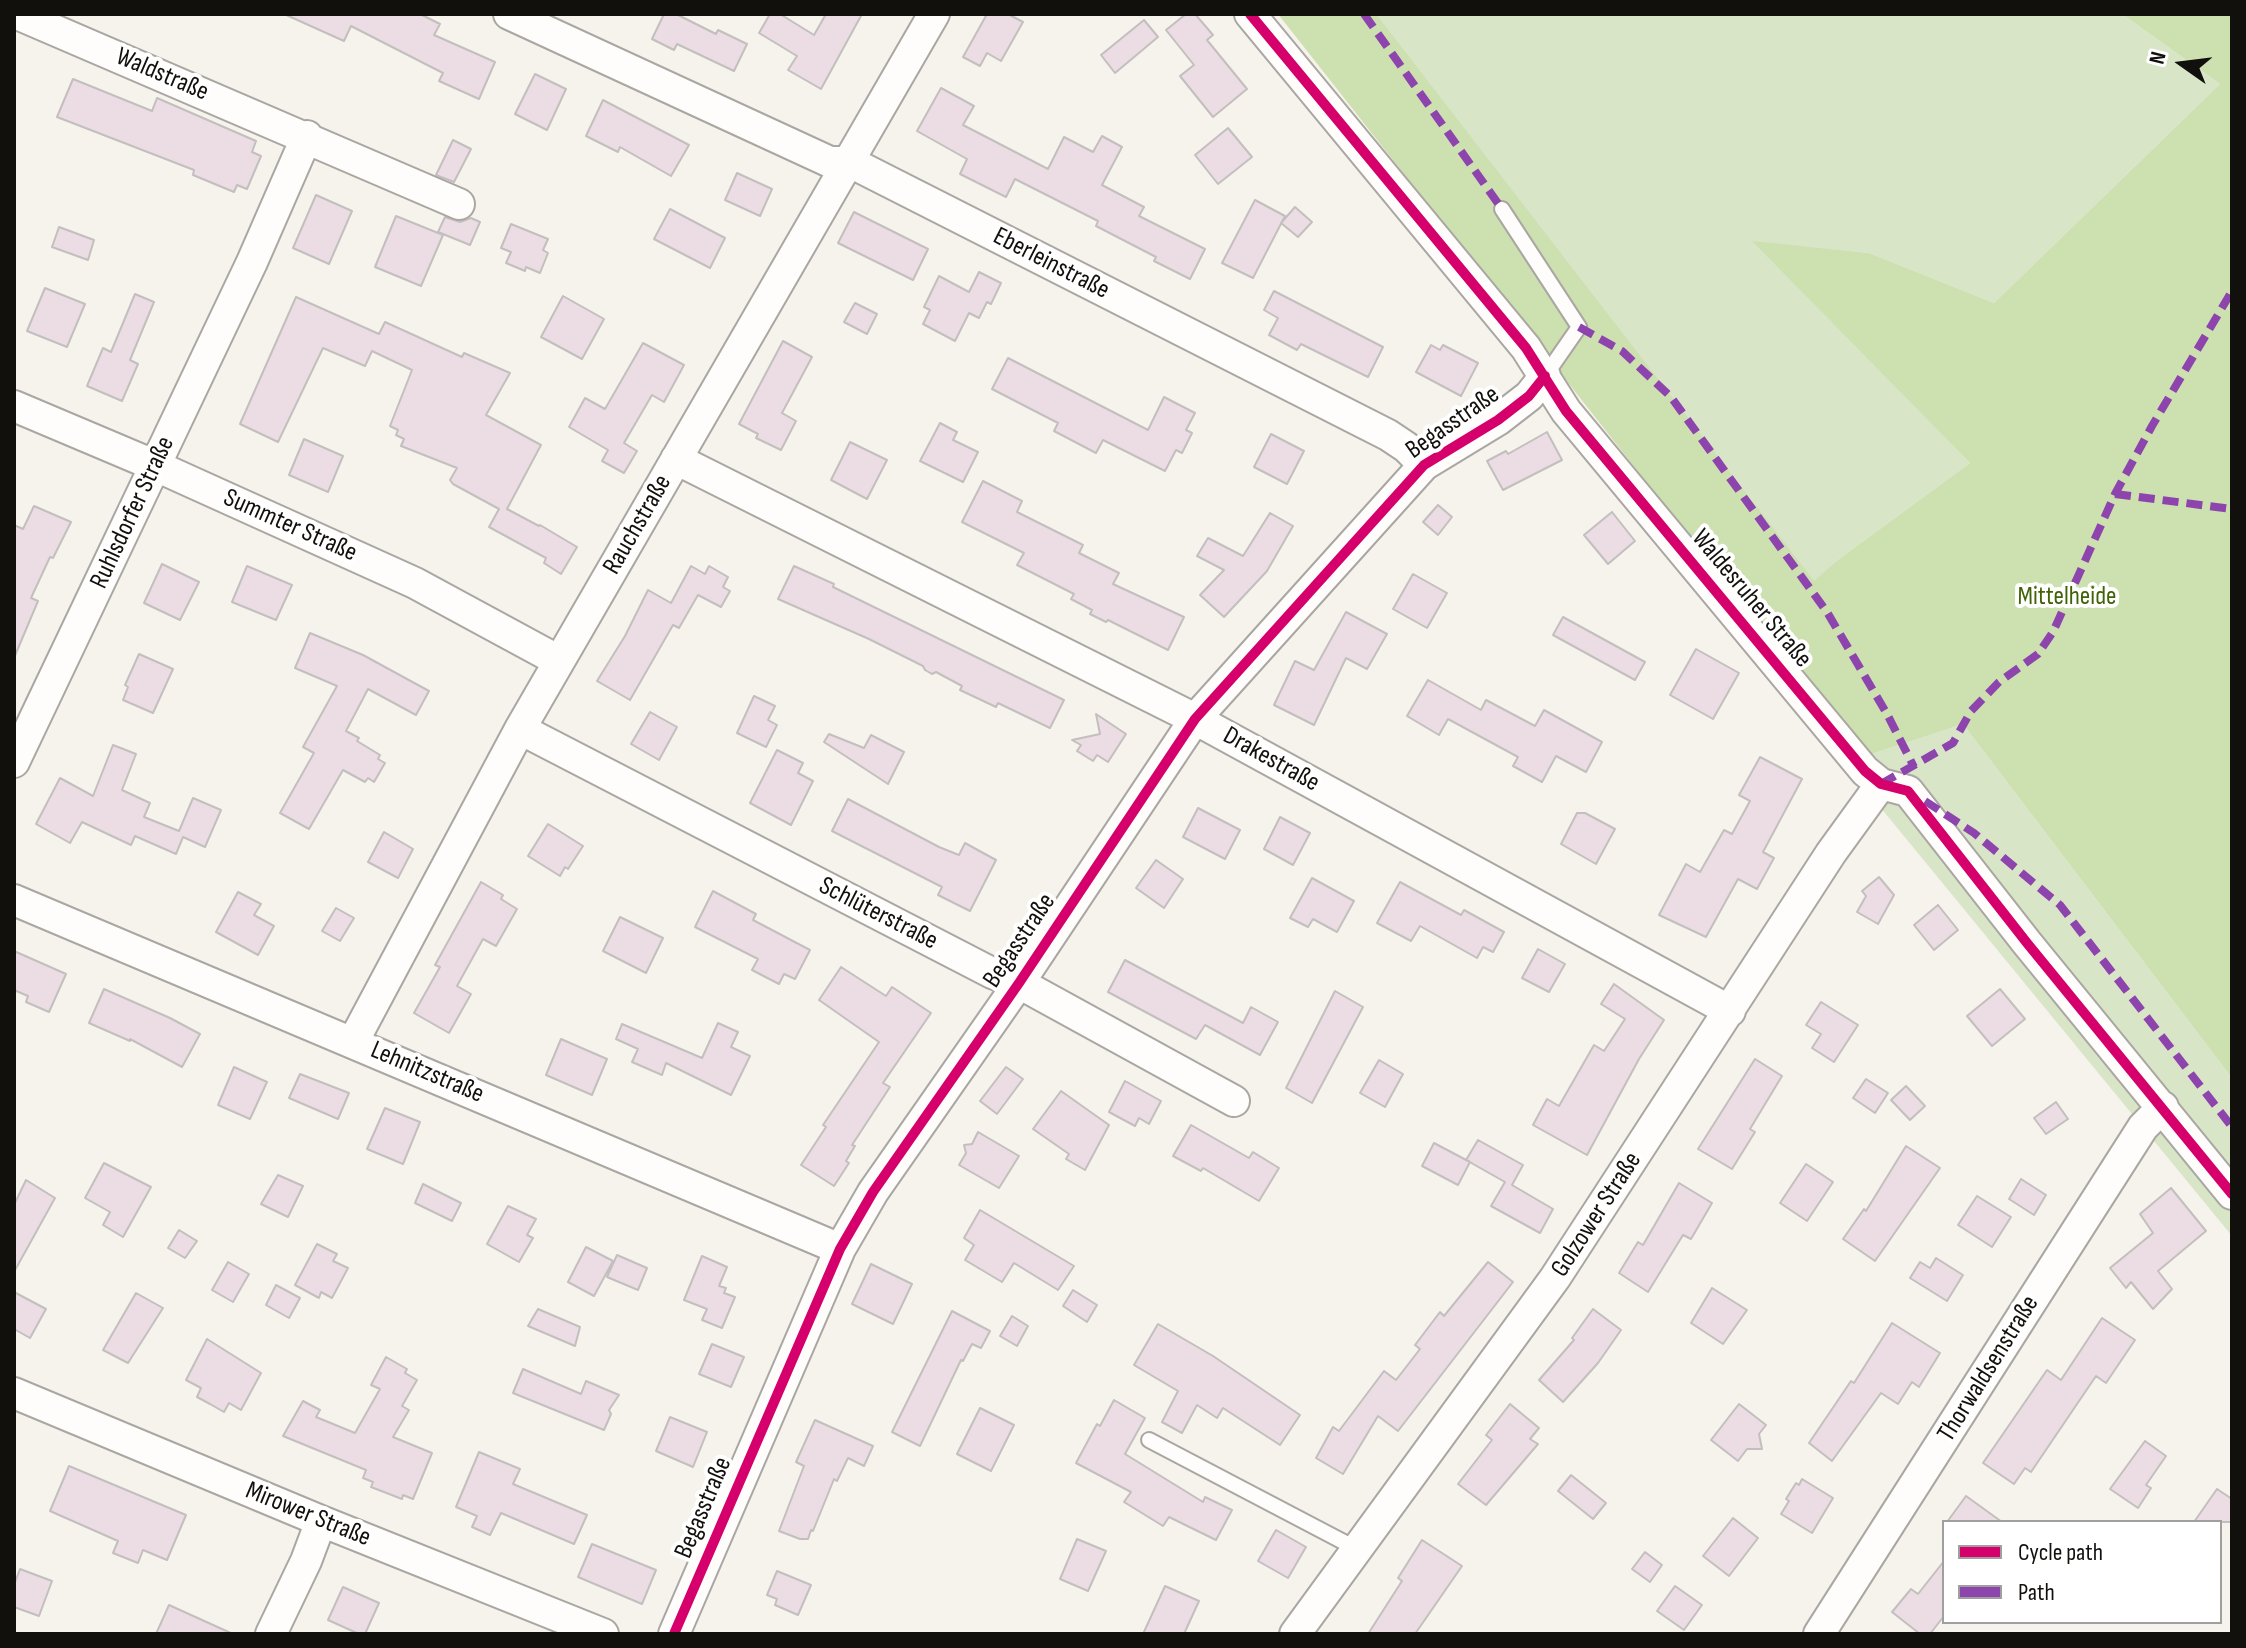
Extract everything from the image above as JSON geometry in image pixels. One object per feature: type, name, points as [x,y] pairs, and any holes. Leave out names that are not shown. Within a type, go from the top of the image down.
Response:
[{"type":"street","name":"Waldstraße","points":[[17,14],[307,136],[459,204]]},
{"type":"street","name":"Eberleinstraße","points":[[509,14],[830,162],[850,162],[1388,435],[1424,465]]},
{"type":"street","name":"Rauchstraße","points":[[353,1042],[520,729],[934,14]]},
{"type":"street","name":"Waldesruher Straße","points":[[1250,14],[1526,348],[1576,423],[1865,771],[1881,784],[1908,791],[2027,943],[2232,1194]]},
{"type":"street","name":"Ruhlsdorfer Straße","points":[[14,762],[252,262],[307,136]]},
{"type":"street","name":"Begasstraße","points":[[674,1634],[840,1249],[873,1192],[1019,983],[1195,719],[1424,465],[1498,420],[1529,396],[1545,376]]},
{"type":"street","name":"Summter Straße","points":[[14,406],[156,466],[415,583],[559,661]]},
{"type":"street","name":"Drakestraße","points":[[676,459],[1195,719],[1730,1011]]},
{"type":"street","name":"Schlüterstraße","points":[[520,729],[992,973],[1019,983],[1234,1101]]},
{"type":"street","name":"Golzower Straße","points":[[1295,1634],[1555,1278],[1831,853],[1881,784]]},
{"type":"street","name":"Lehnitzstraße","points":[[14,900],[840,1249]]},
{"type":"street","name":"Thorwaldsenstraße","points":[[1819,1634],[2143,1127],[2163,1107]]},
{"type":"street","name":"Mirower Straße","points":[[14,1393],[603,1634]]},
{"type":"street","points":[[271,1634],[306,1561],[321,1521]]},
{"type":"lane","points":[[1502,209],[1579,327],[1545,376]]},
{"type":"lane","points":[[1149,1440],[1357,1549]]},
{"type":"green space","name":"Mittelheide","points":[[1278,14],[1376,14],[1814,581],[1839,559],[1970,463],[1752,241],[1869,253],[1994,303],[2220,84],[2122,14],[2232,14],[2232,1078],[1963,724],[1844,763],[1761,628]]},
{"type":"green space","points":[[1372,14],[2122,14],[2220,84],[1994,303],[1869,253],[1754,242],[1970,463],[1839,559],[1814,582]]},
{"type":"green space","points":[[1963,724],[2232,1078],[2232,1236],[1844,763]]},
{"type":"building","points":[[284,14],[420,14],[440,24],[434,35],[495,62],[479,99],[439,81],[443,73],[351,26],[344,41]]},
{"type":"building","points":[[664,14],[676,14],[716,34],[718,30],[747,44],[734,71],[677,44],[674,50],[652,39]]},
{"type":"building","points":[[770,14],[780,14],[814,35],[826,14],[862,14],[821,89],[788,70],[797,56],[759,33]]},
{"type":"building","points":[[987,14],[1008,14],[1023,22],[1001,61],[987,53],[980,66],[963,57]]},
{"type":"building","points":[[1186,14],[1195,14],[1213,35],[1207,40],[1247,89],[1213,117],[1180,76],[1194,65],[1166,30]]},
{"type":"building","points":[[1144,20],[1158,37],[1115,73],[1101,55]]},
{"type":"building","points":[[535,74],[566,89],[547,130],[515,114]]},
{"type":"building","points":[[73,79],[152,111],[157,98],[256,141],[252,152],[261,156],[247,189],[237,185],[234,192],[193,175],[194,170],[57,117]]},
{"type":"building","points":[[941,88],[974,106],[963,125],[1048,169],[1064,137],[1093,152],[1102,136],[1122,147],[1102,185],[1144,207],[1139,216],[1205,249],[1190,279],[1154,261],[1156,257],[1096,226],[1098,221],[1015,179],[1006,197],[960,174],[967,159],[917,131]]},
{"type":"building","points":[[603,100],[689,145],[671,176],[620,147],[618,152],[586,136]]},
{"type":"building","points":[[1228,128],[1252,157],[1218,184],[1195,155]]},
{"type":"building","points":[[453,140],[471,149],[454,182],[436,175]]},
{"type":"building","points":[[737,173],[772,189],[760,216],[725,200]]},
{"type":"building","points":[[316,195],[352,211],[329,264],[293,248]]},
{"type":"building","points":[[1255,200],[1285,216],[1253,278],[1222,263]]},
{"type":"building","points":[[1295,207],[1312,222],[1298,237],[1281,223]]},
{"type":"building","points":[[670,209],[725,238],[710,268],[654,239]]},
{"type":"building","points":[[854,212],[928,249],[913,280],[838,243]]},
{"type":"building","points":[[396,216],[443,235],[421,286],[375,267]]},
{"type":"building","points":[[445,217],[460,222],[471,218],[480,222],[470,245],[438,232]]},
{"type":"building","points":[[511,224],[548,239],[543,250],[548,253],[540,273],[506,263],[511,252],[501,248]]},
{"type":"building","points":[[59,227],[94,240],[88,260],[52,247]]},
{"type":"building","points":[[979,272],[1001,283],[991,304],[987,302],[979,318],[969,313],[955,341],[923,324],[930,310],[924,307],[939,276],[969,292]]},
{"type":"building","points":[[45,288],[85,304],[67,347],[27,331]]},
{"type":"building","points":[[1274,291],[1383,347],[1368,377],[1301,344],[1297,350],[1269,335],[1278,318],[1264,310]]},
{"type":"building","points":[[135,294],[154,302],[130,360],[138,364],[122,401],[87,386],[103,348],[111,352]]},
{"type":"building","points":[[563,296],[604,319],[582,359],[541,337]]},
{"type":"building","points":[[296,297],[379,334],[385,322],[462,357],[464,353],[510,373],[486,415],[541,445],[507,509],[577,547],[561,574],[544,563],[546,558],[489,527],[499,509],[453,484],[450,480],[457,468],[401,446],[404,439],[396,435],[398,430],[390,426],[412,370],[372,351],[365,366],[323,348],[278,442],[240,424]]},
{"type":"building","points":[[855,303],[877,314],[867,334],[844,322]]},
{"type":"building","points":[[783,341],[812,357],[782,413],[796,421],[781,450],[756,438],[758,434],[739,424]]},
{"type":"building","points":[[643,343],[684,365],[664,402],[652,395],[624,443],[637,451],[624,473],[602,461],[608,450],[569,427],[585,398],[605,409]]},
{"type":"building","points":[[1431,345],[1440,350],[1443,345],[1478,363],[1461,396],[1416,372]]},
{"type":"building","points":[[1008,358],[1148,430],[1164,397],[1195,413],[1186,430],[1192,433],[1182,453],[1176,450],[1165,471],[1103,440],[1096,453],[1054,431],[1058,423],[992,389]]},
{"type":"building","points":[[940,423],[957,432],[953,440],[978,452],[963,482],[920,461]]},
{"type":"building","points":[[1547,432],[1562,460],[1503,490],[1487,461],[1506,451],[1508,454]]},
{"type":"building","points":[[1271,434],[1304,451],[1287,484],[1254,467]]},
{"type":"building","points":[[304,439],[343,456],[328,492],[289,475]]},
{"type":"building","points":[[850,442],[887,460],[867,499],[831,480]]},
{"type":"building","points":[[983,481],[1022,501],[1017,512],[1083,545],[1079,553],[1119,573],[1113,584],[1184,617],[1168,650],[1090,614],[1092,610],[1071,599],[1074,594],[1017,565],[1024,553],[962,522]]},
{"type":"building","points":[[1438,505],[1452,517],[1438,535],[1423,522]]},
{"type":"building","points":[[34,506],[71,522],[31,598],[38,601],[14,658],[14,525],[23,529]]},
{"type":"building","points":[[1612,512],[1635,541],[1608,564],[1584,535]]},
{"type":"building","points":[[1270,513],[1293,526],[1267,571],[1224,617],[1200,595],[1224,570],[1197,556],[1208,538],[1243,556]]},
{"type":"building","points":[[162,564],[199,582],[180,620],[144,603]]},
{"type":"building","points":[[247,566],[292,585],[276,620],[232,602]]},
{"type":"building","points":[[691,566],[705,574],[709,566],[728,577],[723,587],[730,591],[721,607],[698,595],[679,628],[673,625],[630,700],[597,681],[625,636],[648,590],[671,603]]},
{"type":"building","points":[[794,566],[1064,700],[1050,728],[998,703],[996,707],[960,690],[962,686],[936,672],[932,674],[923,666],[869,639],[778,599]]},
{"type":"building","points":[[1413,574],[1447,593],[1427,628],[1393,609]]},
{"type":"building","points":[[1346,612],[1387,634],[1367,669],[1346,658],[1314,725],[1274,705],[1295,661],[1314,670]]},
{"type":"building","points":[[1563,617],[1645,662],[1635,680],[1553,635]]},
{"type":"building","points":[[310,633],[363,655],[429,691],[416,715],[368,689],[346,731],[380,755],[378,759],[385,763],[374,782],[368,778],[365,782],[343,770],[309,829],[280,813],[314,753],[303,747],[337,686],[295,668]]},
{"type":"building","points":[[1696,649],[1739,673],[1713,719],[1670,695]]},
{"type":"building","points":[[139,654],[173,669],[153,713],[123,700],[128,687],[125,685]]},
{"type":"building","points":[[1428,680],[1481,710],[1486,700],[1535,726],[1544,710],[1602,742],[1586,772],[1556,756],[1542,782],[1513,766],[1518,757],[1448,719],[1439,735],[1407,716]]},
{"type":"building","points":[[754,696],[775,706],[768,720],[777,725],[766,747],[737,733]]},
{"type":"building","points":[[650,712],[677,727],[659,760],[631,744]]},
{"type":"building","points":[[1096,714],[1126,734],[1108,762],[1097,755],[1093,761],[1077,751],[1081,745],[1072,740],[1100,734]]},
{"type":"building","points":[[829,734],[864,748],[871,735],[904,752],[888,784],[824,742]]},
{"type":"building","points":[[113,745],[136,754],[122,790],[150,803],[144,817],[179,831],[193,798],[221,810],[205,847],[183,837],[176,854],[135,836],[131,845],[82,822],[70,843],[36,824],[60,778],[93,796]]},
{"type":"building","points":[[777,750],[803,763],[798,773],[813,781],[791,825],[750,803]]},
{"type":"building","points":[[1760,757],[1802,779],[1763,852],[1774,858],[1757,889],[1738,879],[1706,937],[1659,915],[1686,864],[1700,872],[1724,830],[1732,834],[1750,801],[1739,795]]},
{"type":"building","points":[[848,799],[939,847],[959,855],[965,843],[996,860],[970,911],[938,895],[942,887],[832,831]]},
{"type":"building","points":[[1198,808],[1240,830],[1225,859],[1183,837]]},
{"type":"building","points":[[1577,813],[1585,813],[1615,829],[1596,864],[1561,844]]},
{"type":"building","points":[[1280,817],[1310,833],[1293,865],[1264,849]]},
{"type":"building","points":[[548,824],[583,846],[560,876],[528,856]]},
{"type":"building","points":[[384,832],[413,849],[398,878],[368,862]]},
{"type":"building","points":[[1156,860],[1183,879],[1164,908],[1136,888]]},
{"type":"building","points":[[1879,877],[1894,895],[1878,924],[1857,912],[1866,896],[1862,891]]},
{"type":"building","points":[[1312,878],[1354,901],[1337,932],[1313,919],[1308,927],[1290,918]]},
{"type":"building","points":[[481,882],[503,895],[501,899],[517,909],[496,946],[483,939],[457,986],[471,994],[449,1033],[414,1013],[440,967],[435,965]]},
{"type":"building","points":[[1400,882],[1461,915],[1464,910],[1504,932],[1493,952],[1483,947],[1477,958],[1420,926],[1411,941],[1377,923]]},
{"type":"building","points":[[713,891],[756,914],[753,920],[810,950],[795,979],[784,974],[779,984],[752,970],[758,959],[695,927]]},
{"type":"building","points":[[238,892],[261,904],[254,915],[274,926],[258,955],[216,932]]},
{"type":"building","points":[[1938,905],[1958,930],[1934,950],[1914,925]]},
{"type":"building","points":[[336,908],[354,918],[340,941],[322,931]]},
{"type":"building","points":[[620,917],[663,938],[646,973],[603,951]]},
{"type":"building","points":[[1538,949],[1565,964],[1549,992],[1522,978]]},
{"type":"building","points":[[14,951],[66,974],[49,1012],[26,1002],[28,996],[14,990]]},
{"type":"building","points":[[1125,960],[1243,1023],[1251,1007],[1278,1022],[1260,1055],[1205,1025],[1196,1039],[1108,992]]},
{"type":"building","points":[[841,967],[886,996],[892,987],[931,1013],[883,1083],[890,1087],[852,1145],[855,1146],[846,1161],[849,1163],[834,1186],[801,1165],[826,1127],[823,1125],[879,1042],[819,1000]]},
{"type":"building","points":[[1614,984],[1664,1020],[1587,1155],[1533,1125],[1547,1099],[1559,1106],[1594,1045],[1604,1051],[1625,1019],[1601,1004]]},
{"type":"building","points":[[104,989],[200,1034],[182,1067],[130,1039],[89,1023]]},
{"type":"building","points":[[2000,989],[2025,1019],[1992,1046],[1967,1016]]},
{"type":"building","points":[[1335,991],[1363,1007],[1312,1103],[1286,1088]]},
{"type":"building","points":[[1821,1002],[1858,1025],[1834,1062],[1812,1048],[1821,1034],[1806,1025]]},
{"type":"building","points":[[718,1023],[738,1032],[731,1047],[750,1056],[731,1095],[666,1063],[662,1075],[632,1062],[638,1049],[616,1039],[622,1024],[702,1058]]},
{"type":"building","points":[[561,1039],[607,1059],[592,1095],[546,1075]]},
{"type":"building","points":[[1755,1059],[1782,1076],[1750,1129],[1755,1132],[1732,1169],[1698,1149]]},
{"type":"building","points":[[1379,1060],[1403,1074],[1385,1107],[1360,1093]]},
{"type":"building","points":[[234,1067],[267,1082],[250,1119],[218,1105]]},
{"type":"building","points":[[1006,1067],[1023,1079],[997,1114],[980,1101]]},
{"type":"building","points":[[300,1074],[349,1093],[338,1119],[289,1098]]},
{"type":"building","points":[[1866,1079],[1888,1093],[1875,1113],[1853,1098]]},
{"type":"building","points":[[1125,1081],[1161,1101],[1149,1124],[1139,1118],[1135,1126],[1109,1112]]},
{"type":"building","points":[[1906,1086],[1925,1106],[1910,1120],[1891,1100]]},
{"type":"building","points":[[1061,1091],[1109,1125],[1085,1170],[1066,1159],[1069,1154],[1033,1129]]},
{"type":"building","points":[[2056,1102],[2068,1119],[2046,1134],[2034,1118]]},
{"type":"building","points":[[385,1108],[420,1122],[403,1164],[367,1149]]},
{"type":"building","points":[[1191,1125],[1249,1158],[1253,1152],[1279,1168],[1259,1201],[1203,1168],[1201,1171],[1173,1156]]},
{"type":"building","points":[[978,1132],[1019,1156],[999,1188],[959,1165],[966,1153],[964,1145],[972,1144]]},
{"type":"building","points":[[1478,1140],[1523,1165],[1512,1185],[1553,1209],[1540,1233],[1491,1206],[1505,1182],[1466,1160]]},
{"type":"building","points":[[1434,1143],[1470,1162],[1458,1185],[1422,1166]]},
{"type":"building","points":[[1906,1146],[1940,1168],[1875,1261],[1843,1239],[1864,1209],[1866,1211]]},
{"type":"building","points":[[104,1163],[151,1187],[123,1237],[103,1225],[110,1212],[85,1198]]},
{"type":"building","points":[[1806,1164],[1833,1182],[1807,1221],[1780,1203]]},
{"type":"building","points":[[278,1175],[303,1186],[288,1217],[261,1204]]},
{"type":"building","points":[[2021,1179],[2046,1195],[2034,1215],[2009,1199]]},
{"type":"building","points":[[26,1180],[55,1198],[14,1272],[14,1205]]},
{"type":"building","points":[[1679,1183],[1712,1203],[1691,1239],[1683,1235],[1648,1292],[1619,1273],[1638,1242],[1643,1245]]},
{"type":"building","points":[[423,1184],[461,1203],[452,1221],[415,1203]]},
{"type":"building","points":[[2171,1188],[2206,1231],[2158,1271],[2172,1289],[2153,1309],[2131,1282],[2126,1288],[2110,1268],[2153,1233],[2140,1214]]},
{"type":"building","points":[[1977,1196],[2011,1217],[1992,1247],[1958,1225]]},
{"type":"building","points":[[508,1206],[536,1219],[527,1235],[533,1238],[519,1262],[487,1244]]},
{"type":"building","points":[[980,1210],[1074,1266],[1058,1290],[1014,1263],[1002,1282],[965,1260],[974,1245],[964,1238]]},
{"type":"building","points":[[179,1230],[197,1241],[185,1258],[168,1248]]},
{"type":"building","points":[[317,1244],[337,1254],[333,1261],[348,1268],[332,1298],[321,1292],[319,1298],[295,1285]]},
{"type":"building","points":[[586,1247],[613,1261],[594,1296],[568,1282]]},
{"type":"building","points":[[617,1255],[647,1268],[638,1290],[607,1277]]},
{"type":"building","points":[[702,1256],[727,1267],[719,1286],[726,1288],[724,1293],[735,1297],[722,1328],[702,1320],[707,1309],[684,1300]]},
{"type":"building","points":[[1936,1258],[1963,1275],[1947,1301],[1910,1278],[1920,1262],[1930,1268]]},
{"type":"building","points":[[228,1262],[249,1274],[233,1302],[212,1290]]},
{"type":"building","points":[[1488,1262],[1513,1282],[1398,1431],[1378,1416],[1343,1474],[1316,1458],[1333,1427],[1339,1431],[1384,1371],[1396,1380],[1420,1349],[1415,1345],[1440,1312],[1444,1316]]},
{"type":"building","points":[[871,1264],[912,1284],[893,1324],[852,1304]]},
{"type":"building","points":[[276,1285],[300,1298],[289,1318],[266,1305]]},
{"type":"building","points":[[1712,1288],[1747,1310],[1723,1344],[1691,1323]]},
{"type":"building","points":[[1073,1290],[1097,1305],[1087,1322],[1063,1306]]},
{"type":"building","points":[[14,1292],[46,1309],[30,1338],[14,1329]]},
{"type":"building","points":[[136,1293],[163,1308],[128,1363],[103,1350]]},
{"type":"building","points":[[538,1309],[580,1327],[575,1346],[528,1326]]},
{"type":"building","points":[[1593,1309],[1621,1330],[1598,1363],[1563,1402],[1539,1380],[1574,1340],[1572,1338]]},
{"type":"building","points":[[952,1311],[990,1331],[981,1348],[972,1344],[961,1360],[920,1446],[892,1432]]},
{"type":"building","points":[[1012,1316],[1028,1326],[1017,1346],[1000,1336]]},
{"type":"building","points":[[2102,1318],[2135,1340],[2106,1383],[2096,1376],[2031,1472],[2025,1468],[2014,1484],[1983,1463],[2047,1370],[2061,1380]]},
{"type":"building","points":[[1892,1323],[1940,1353],[1919,1387],[1912,1382],[1898,1404],[1881,1393],[1832,1461],[1809,1443],[1851,1381],[1854,1383]]},
{"type":"building","points":[[1158,1324],[1213,1356],[1300,1415],[1280,1445],[1223,1408],[1217,1418],[1197,1405],[1182,1433],[1162,1422],[1178,1391],[1134,1365]]},
{"type":"building","points":[[207,1339],[261,1373],[241,1410],[229,1403],[224,1412],[197,1397],[201,1388],[186,1380]]},
{"type":"building","points":[[712,1344],[744,1357],[731,1387],[699,1374]]},
{"type":"building","points":[[386,1357],[407,1369],[405,1373],[417,1380],[402,1406],[409,1410],[393,1437],[432,1453],[413,1499],[403,1495],[402,1499],[371,1487],[373,1482],[363,1478],[366,1470],[283,1436],[303,1401],[320,1410],[316,1417],[355,1433],[380,1389],[371,1385]]},
{"type":"building","points":[[523,1369],[581,1394],[586,1381],[619,1395],[609,1410],[611,1414],[604,1430],[513,1393]]},
{"type":"building","points":[[1114,1400],[1145,1418],[1125,1454],[1203,1502],[1205,1497],[1232,1510],[1216,1540],[1169,1517],[1163,1526],[1124,1502],[1131,1492],[1076,1463]]},
{"type":"building","points":[[1510,1404],[1539,1428],[1530,1439],[1538,1444],[1486,1505],[1458,1484],[1492,1440],[1486,1435]]},
{"type":"building","points":[[1739,1404],[1766,1425],[1759,1434],[1762,1449],[1747,1449],[1738,1461],[1711,1440]]},
{"type":"building","points":[[980,1408],[1014,1425],[991,1471],[957,1454]]},
{"type":"building","points":[[670,1417],[707,1432],[693,1467],[656,1451]]},
{"type":"building","points":[[815,1420],[873,1446],[864,1466],[848,1458],[837,1481],[834,1479],[813,1531],[808,1539],[800,1539],[779,1531],[804,1466],[796,1462]]},
{"type":"building","points":[[2145,1441],[2166,1456],[2146,1485],[2151,1488],[2138,1508],[2110,1489]]},
{"type":"building","points":[[479,1452],[520,1469],[513,1484],[587,1515],[574,1544],[501,1513],[490,1535],[472,1527],[477,1516],[456,1507]]},
{"type":"building","points":[[69,1466],[186,1515],[167,1560],[143,1550],[138,1563],[113,1553],[118,1541],[50,1511]]},
{"type":"building","points":[[1571,1475],[1606,1503],[1593,1519],[1558,1491]]},
{"type":"building","points":[[1802,1479],[1833,1498],[1812,1533],[1781,1514],[1789,1501],[1786,1499]]},
{"type":"building","points":[[2217,1489],[2232,1499],[2232,1522],[2195,1520]]},
{"type":"building","points":[[1966,1496],[1999,1520],[1948,1520]]},
{"type":"building","points":[[1733,1518],[1758,1538],[1729,1576],[1703,1556]]},
{"type":"building","points":[[1276,1530],[1306,1547],[1288,1578],[1258,1561]]},
{"type":"building","points":[[1077,1539],[1106,1551],[1088,1591],[1060,1579]]},
{"type":"building","points":[[1422,1540],[1462,1566],[1415,1634],[1368,1634],[1402,1581],[1398,1578]]},
{"type":"building","points":[[592,1544],[656,1570],[642,1604],[578,1577]]},
{"type":"building","points":[[1645,1552],[1662,1565],[1650,1582],[1632,1569]]},
{"type":"building","points":[[1942,1564],[1942,1619],[1930,1634],[1920,1634],[1892,1612],[1911,1589],[1918,1594]]},
{"type":"building","points":[[20,1569],[52,1581],[39,1616],[14,1607],[14,1585]]},
{"type":"building","points":[[777,1571],[811,1585],[798,1615],[775,1605],[777,1599],[767,1595]]},
{"type":"building","points":[[1165,1586],[1199,1601],[1184,1634],[1143,1634]]},
{"type":"building","points":[[1675,1586],[1702,1605],[1684,1630],[1657,1611]]},
{"type":"building","points":[[343,1587],[379,1603],[365,1634],[328,1620]]},
{"type":"building","points":[[169,1605],[233,1634],[156,1634]]},
{"type":"marked path","points":[[1364,14],[1502,209]]},
{"type":"marked path","points":[[1881,784],[1953,743],[1971,711],[1999,682],[2038,654],[2053,632],[2115,494],[2232,291]]},
{"type":"marked path","points":[[1579,327],[1622,351],[1671,397],[1827,612],[1914,767]]},
{"type":"marked path","points":[[2115,494],[2232,509]]},
{"type":"marked path","points":[[1925,801],[1974,833],[2060,905],[2232,1127]]},
{"type":"cycle path","points":[[1250,14],[1526,348],[1566,411],[1865,771],[1881,784],[1908,791],[2027,943],[2232,1194]]},
{"type":"cycle path","points":[[674,1634],[840,1249],[873,1192],[1019,983],[1195,719],[1424,465],[1498,420],[1529,396],[1545,376]]}]
